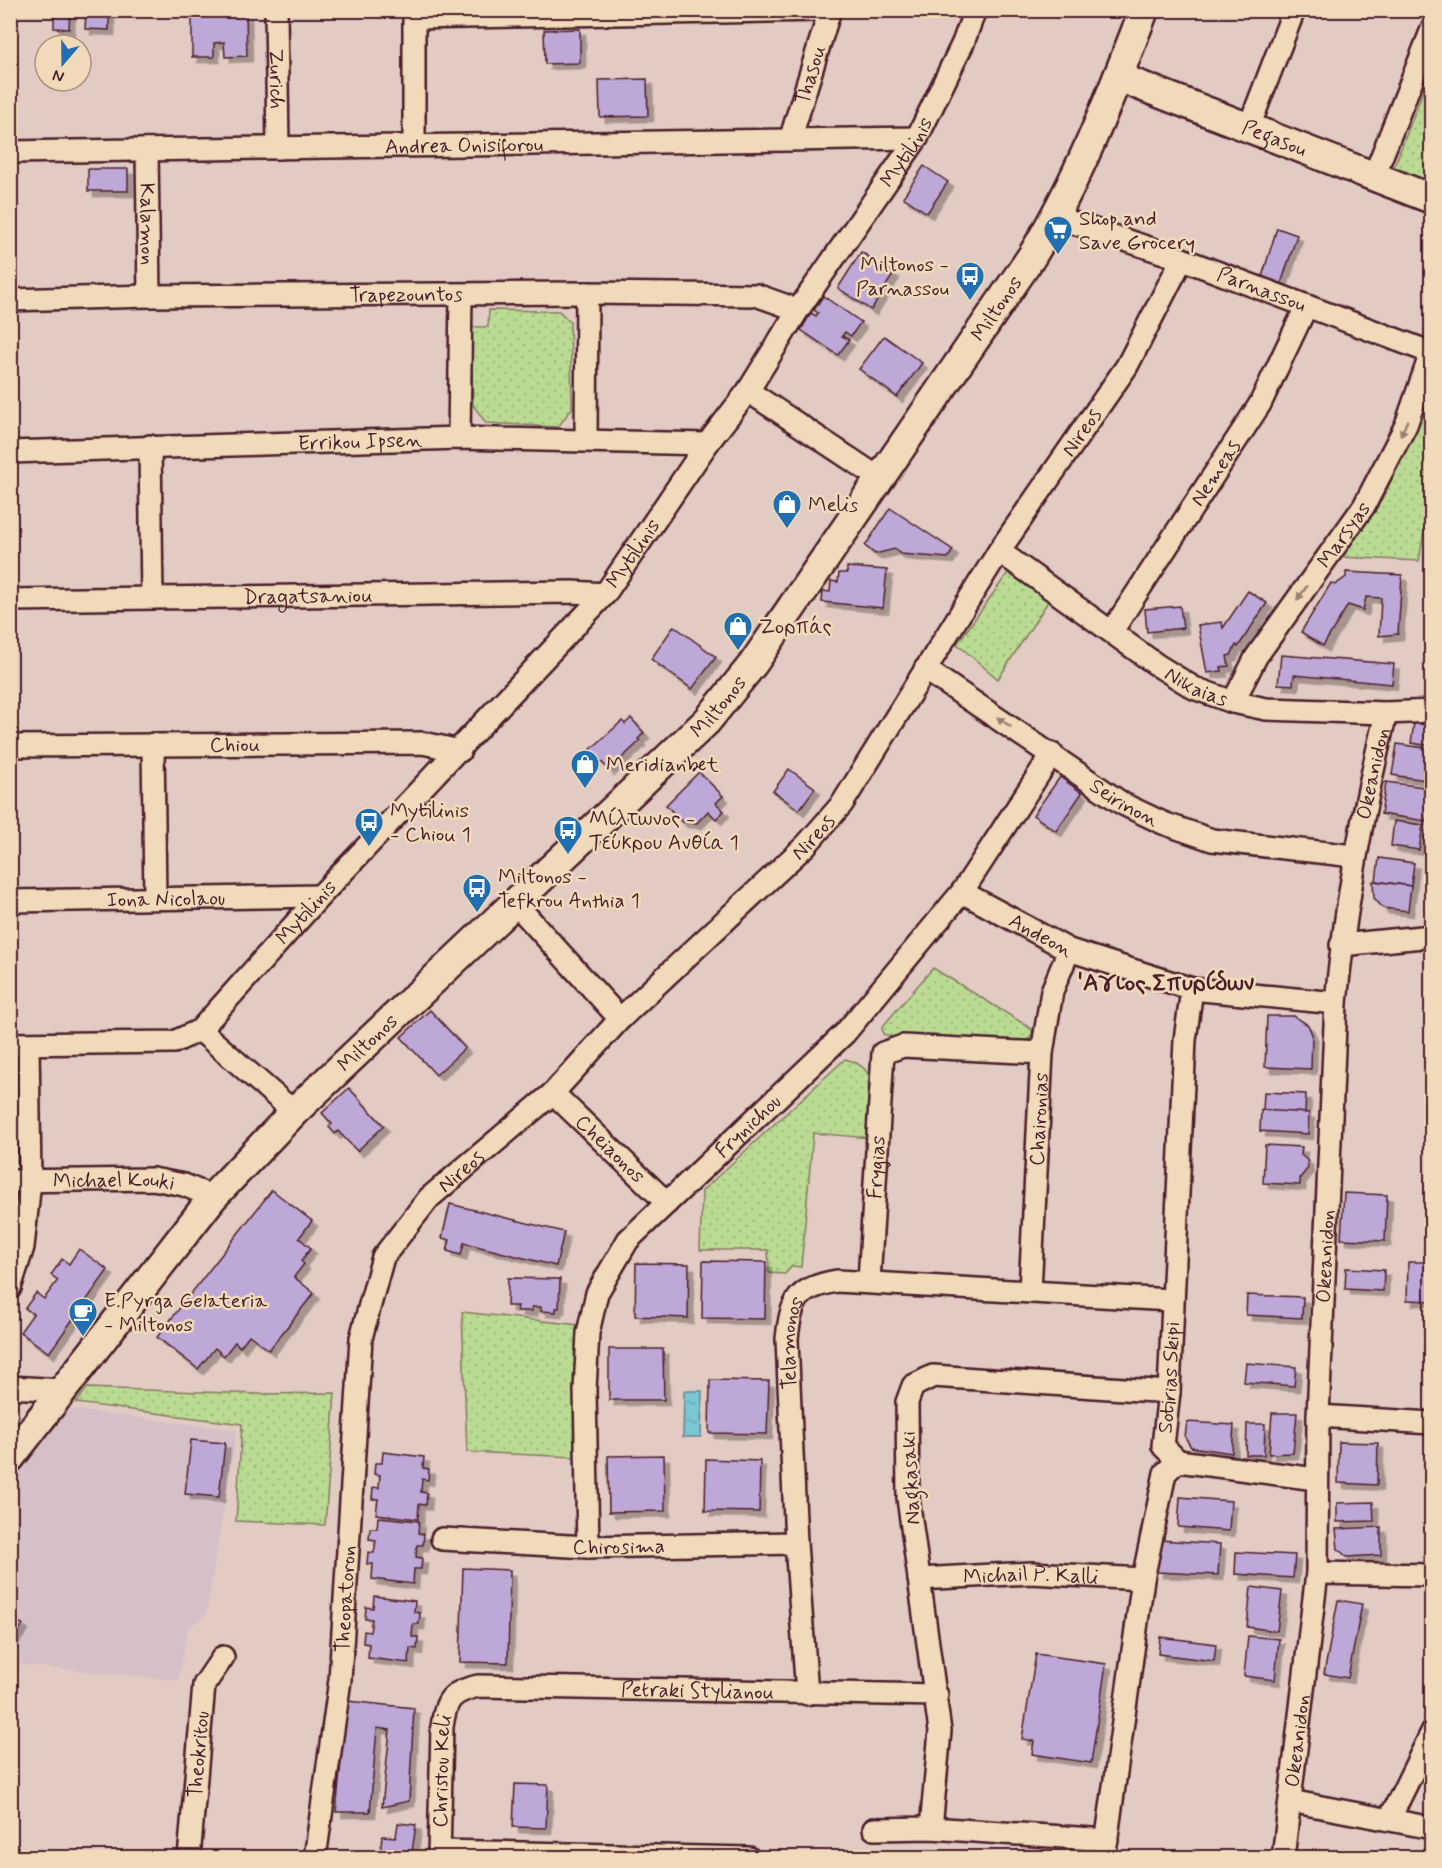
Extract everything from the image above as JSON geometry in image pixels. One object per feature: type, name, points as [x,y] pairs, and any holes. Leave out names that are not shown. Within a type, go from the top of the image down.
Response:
[{"type":"street","name":"Zurich","points":[[276,10],[278,148]]},
{"type":"street","points":[[414,144],[414,14],[822,10]]},
{"type":"street","name":"Thasou","points":[[789,140],[830,10]]},
{"type":"street","name":"Mytilinis","points":[[200,1030],[320,896],[460,751],[605,594],[707,444],[748,391],[798,310],[917,138],[963,43],[975,10]]},
{"type":"street","name":"Miltonos","points":[[10,1458],[213,1197],[294,1112],[707,721],[753,664],[1032,256],[1056,217],[1082,164],[1144,10]]},
{"type":"street","points":[[1249,128],[1294,10]]},
{"type":"street","points":[[1374,176],[1431,28]]},
{"type":"street","name":"Pegasou","points":[[1118,77],[1431,199]]},
{"type":"street","name":"Andrea Onisiforou","points":[[10,152],[917,138]]},
{"type":"street","name":"Kalamon","points":[[147,150],[149,296]]},
{"type":"street","name":"Parnassou","points":[[1056,217],[1182,259],[1431,353]]},
{"type":"street","name":"Nireos","points":[[361,1338],[383,1257],[429,1198],[553,1093],[620,1019],[806,846],[842,804],[999,551],[1127,366],[1182,259]]},
{"type":"street","points":[[586,440],[587,292]]},
{"type":"street","name":"Trapezountos","points":[[10,300],[149,296],[461,295],[587,292],[756,295],[798,310]]},
{"type":"street","points":[[459,438],[461,295]]},
{"type":"street","name":"Nemeas","points":[[1112,631],[1260,404],[1306,307]]},
{"type":"street","name":"Marsyas","points":[[1233,702],[1256,657],[1364,507],[1405,428],[1431,353]]},
{"type":"street","points":[[748,391],[879,478]]},
{"type":"street","name":"Errikou Ipsen","points":[[10,452],[459,438],[707,444]]},
{"type":"street","points":[[150,446],[152,598]]},
{"type":"street","name":"Nikaias","points":[[999,551],[1157,665],[1194,688],[1233,702],[1266,709],[1386,713],[1431,711]]},
{"type":"street","name":"Dragatsaniou","points":[[10,600],[572,592],[605,594]]},
{"type":"street","name":"Seirinon","points":[[925,669],[1123,804],[1173,827],[1212,840],[1354,856]]},
{"type":"street","name":"Okeanidon","points":[[1284,1857],[1317,1573],[1318,1416],[1336,1003],[1341,945],[1354,856],[1386,713]]},
{"type":"street","name":"Chiou","points":[[10,746],[423,743],[460,751]]},
{"type":"street","points":[[153,744],[155,898]]},
{"type":"street","name":"Frynichou","points":[[588,1547],[585,1390],[588,1333],[597,1293],[628,1240],[845,1033],[962,892],[1052,754]]},
{"type":"street","name":"Andeon","points":[[962,892],[1069,950],[1192,989],[1336,1003]]},
{"type":"street","name":"Iona Nicolaou","points":[[10,901],[320,896]]},
{"type":"street","points":[[514,902],[620,1019]]},
{"type":"street","points":[[1341,945],[1431,936]]},
{"type":"street","name":"Chaironias","points":[[1030,1291],[1042,1053],[1052,992],[1069,950]]},
{"type":"street","name":"Sotirias Skipi","points":[[1105,1849],[1143,1580],[1165,1473],[1178,1461],[1163,1446],[1169,1392],[1171,1300],[1185,1040],[1192,989]]},
{"type":"street","points":[[10,1288],[23,1247],[19,1044],[174,1042],[200,1030],[294,1112]]},
{"type":"street","name":"Frygias","points":[[869,1281],[883,1053],[903,1046],[1042,1053]]},
{"type":"street","name":"Cheiaonos","points":[[553,1093],[667,1203]]},
{"type":"street","name":"Michael Kouki","points":[[20,1181],[153,1179],[184,1185],[213,1197]]},
{"type":"street","name":"Telamonos","points":[[807,1694],[795,1544],[787,1339],[789,1318],[798,1298],[813,1285],[837,1281],[869,1281],[1171,1300]]},
{"type":"street","name":"Theopatoron","points":[[315,1857],[340,1680],[361,1338]]},
{"type":"street","name":"Nagkasaki","points":[[932,1828],[940,1731],[937,1695],[908,1498],[907,1402],[913,1386],[933,1376],[1169,1392]]},
{"type":"street","points":[[10,1388],[63,1390]]},
{"type":"street","points":[[1318,1416],[1431,1423]]},
{"type":"street","points":[[1178,1461],[1316,1479]]},
{"type":"street","name":"Chirosima","points":[[441,1539],[588,1547],[795,1544]]},
{"type":"street","name":"Michail P. Kalli","points":[[919,1579],[1031,1573],[1143,1580]]},
{"type":"street","points":[[1317,1573],[1431,1575]]},
{"type":"street","name":"Theokritou","points":[[189,1857],[204,1685],[223,1657]]},
{"type":"street","name":"Petraki Stylianou","points":[[458,1691],[487,1686],[937,1695]]},
{"type":"street","name":"Christou Keli","points":[[439,1854],[442,1727],[445,1706],[458,1691]]},
{"type":"street","points":[[1390,1818],[1431,1732]]},
{"type":"street","points":[[1290,1801],[1390,1818],[1431,1828]]},
{"type":"street","points":[[874,1829],[932,1828],[1105,1849]]},
{"type":"street","points":[[439,1854],[749,1857]]},
{"type":"shaded area","points":[[58,1408],[237,1430],[206,1615],[188,1628],[178,1680],[11,1664],[11,1473]]},
{"type":"green space","points":[[1431,70],[1431,186],[1394,167]]},
{"type":"green space","points":[[489,310],[559,311],[570,322],[572,408],[558,427],[486,423],[473,405],[471,327],[488,327]]},
{"type":"green space","points":[[1431,392],[1431,501],[1419,561],[1342,557],[1382,500]]},
{"type":"green space","points":[[1010,570],[1053,594],[998,679],[957,644]]},
{"type":"green space","points":[[933,968],[1032,1029],[1032,1035],[1026,1042],[897,1039],[883,1034],[882,1027]]},
{"type":"green space","points":[[845,1059],[858,1064],[871,1080],[873,1102],[870,1138],[813,1133],[801,1267],[792,1266],[785,1274],[769,1273],[768,1250],[700,1250],[702,1191]]},
{"type":"green space","points":[[462,1312],[579,1325],[574,1457],[467,1452]]},
{"type":"green space","points":[[87,1388],[258,1394],[335,1393],[325,1525],[236,1521],[242,1424],[76,1403]]},
{"type":"water","points":[[684,1391],[702,1391],[701,1437],[683,1437]]},
{"type":"building","points":[[54,10],[109,10],[109,30],[85,29],[86,13],[70,12],[69,29],[54,28]]},
{"type":"building","points":[[192,13],[213,13],[213,16],[225,16],[225,13],[246,13],[247,56],[225,57],[224,42],[214,43],[214,57],[192,57]]},
{"type":"building","points":[[580,29],[580,63],[545,64],[544,30]]},
{"type":"building","points":[[647,79],[648,116],[600,117],[599,80]]},
{"type":"building","points":[[924,166],[948,182],[927,213],[903,197]]},
{"type":"building","points":[[88,169],[128,169],[128,191],[88,191]]},
{"type":"building","points":[[1277,228],[1297,235],[1280,287],[1261,280]]},
{"type":"building","points":[[861,252],[894,273],[871,310],[838,288]]},
{"type":"building","points":[[823,296],[861,322],[851,336],[845,332],[842,336],[849,340],[838,355],[801,330],[811,313],[816,316],[818,313],[814,310]]},
{"type":"building","points":[[884,336],[922,363],[897,397],[859,369]]},
{"type":"building","points":[[890,508],[953,550],[948,558],[900,554],[895,549],[875,554],[865,546]]},
{"type":"building","points":[[847,567],[887,570],[883,608],[822,602],[823,591],[830,592],[831,581],[838,582],[839,573],[847,573]]},
{"type":"building","points":[[1346,572],[1402,575],[1398,634],[1379,636],[1381,598],[1366,597],[1363,610],[1348,605],[1323,646],[1301,632],[1331,583],[1335,585],[1346,577]]},
{"type":"building","points":[[1248,591],[1267,603],[1238,647],[1236,645],[1231,655],[1227,656],[1229,666],[1221,667],[1222,671],[1207,673],[1198,625],[1222,622],[1223,628]]},
{"type":"building","points":[[1180,606],[1183,628],[1147,632],[1145,609]]},
{"type":"building","points":[[674,626],[716,657],[692,689],[651,659]]},
{"type":"building","points":[[1281,655],[1394,664],[1392,684],[1294,675],[1293,685],[1278,684]]},
{"type":"building","points":[[631,718],[644,733],[638,739],[640,741],[609,770],[590,750],[622,721],[625,724]]},
{"type":"building","points":[[1414,723],[1432,726],[1432,746],[1411,743]]},
{"type":"building","points":[[1397,744],[1432,749],[1432,781],[1392,775]]},
{"type":"building","points":[[789,769],[815,788],[799,810],[773,791]]},
{"type":"building","points":[[699,772],[723,796],[716,803],[724,811],[716,819],[708,811],[697,823],[682,822],[666,805]]},
{"type":"building","points":[[1060,777],[1082,793],[1056,831],[1033,815]]},
{"type":"building","points":[[1386,782],[1431,788],[1426,821],[1381,814]]},
{"type":"building","points":[[1394,821],[1423,825],[1419,850],[1391,846]]},
{"type":"building","points":[[1379,858],[1414,863],[1411,886],[1376,881]]},
{"type":"building","points":[[1373,881],[1411,886],[1408,911],[1383,908],[1374,898]]},
{"type":"building","points":[[430,1010],[465,1048],[436,1075],[401,1037]]},
{"type":"building","points":[[1267,1016],[1294,1016],[1308,1025],[1312,1034],[1311,1069],[1265,1067]]},
{"type":"building","points":[[349,1088],[384,1126],[357,1151],[338,1131],[335,1134],[329,1127],[332,1124],[322,1113]]},
{"type":"building","points":[[1264,1092],[1306,1094],[1305,1113],[1263,1111]]},
{"type":"building","points":[[1261,1110],[1309,1113],[1308,1134],[1260,1131]]},
{"type":"building","points":[[1265,1145],[1302,1147],[1301,1155],[1307,1160],[1308,1168],[1300,1178],[1300,1185],[1263,1183]]},
{"type":"building","points":[[272,1190],[312,1221],[299,1238],[311,1248],[301,1261],[304,1264],[294,1277],[314,1293],[269,1350],[249,1335],[240,1347],[235,1342],[224,1356],[215,1348],[198,1369],[157,1337]]},
{"type":"building","points":[[1344,1193],[1387,1195],[1385,1241],[1341,1239]]},
{"type":"building","points":[[450,1204],[564,1232],[556,1266],[464,1243],[461,1255],[447,1251],[450,1240],[442,1238]]},
{"type":"building","points":[[79,1249],[108,1270],[49,1353],[20,1332],[33,1314],[25,1308],[36,1293],[44,1299],[58,1280],[51,1275],[62,1259],[69,1264]]},
{"type":"building","points":[[703,1261],[766,1262],[765,1319],[702,1318]]},
{"type":"building","points":[[1408,1262],[1432,1262],[1432,1301],[1407,1300]]},
{"type":"building","points":[[636,1263],[689,1264],[688,1318],[635,1316]]},
{"type":"building","points":[[1346,1268],[1384,1270],[1383,1291],[1345,1289]]},
{"type":"building","points":[[508,1278],[560,1279],[559,1308],[556,1308],[556,1312],[541,1311],[541,1307],[532,1307],[532,1311],[517,1311],[518,1306],[507,1306]]},
{"type":"building","points":[[1247,1295],[1303,1297],[1302,1318],[1246,1315]]},
{"type":"building","points":[[609,1349],[663,1349],[664,1400],[609,1400]]},
{"type":"building","points":[[1246,1363],[1296,1367],[1294,1386],[1244,1382]]},
{"type":"building","points":[[710,1380],[769,1381],[767,1434],[709,1433]]},
{"type":"building","points":[[1272,1413],[1297,1413],[1293,1453],[1269,1454]]},
{"type":"building","points":[[1187,1422],[1234,1425],[1232,1453],[1191,1447],[1185,1437]]},
{"type":"building","points":[[1247,1424],[1265,1424],[1264,1455],[1246,1455]]},
{"type":"building","points":[[191,1440],[225,1443],[219,1497],[185,1494]]},
{"type":"building","points":[[1339,1442],[1378,1443],[1377,1485],[1338,1483]]},
{"type":"building","points":[[383,1452],[424,1457],[423,1468],[429,1469],[428,1480],[422,1479],[421,1492],[427,1493],[426,1505],[419,1504],[418,1519],[376,1514],[378,1499],[372,1499],[373,1487],[379,1488],[380,1475],[374,1474],[375,1463],[382,1463]]},
{"type":"building","points":[[664,1455],[665,1511],[609,1512],[608,1456]]},
{"type":"building","points":[[706,1459],[760,1461],[759,1512],[705,1511]]},
{"type":"building","points":[[1180,1497],[1231,1501],[1229,1531],[1178,1527]]},
{"type":"building","points":[[1373,1502],[1374,1521],[1337,1522],[1337,1503]]},
{"type":"building","points":[[378,1517],[419,1521],[418,1533],[424,1534],[423,1545],[417,1545],[416,1557],[422,1558],[421,1569],[414,1569],[413,1584],[372,1579],[373,1564],[367,1564],[368,1552],[374,1553],[376,1540],[369,1539],[370,1528],[377,1528]]},
{"type":"building","points":[[1381,1527],[1381,1555],[1347,1557],[1338,1549],[1336,1529]]},
{"type":"building","points":[[1160,1540],[1220,1544],[1218,1575],[1157,1572]]},
{"type":"building","points":[[1236,1552],[1295,1555],[1293,1578],[1235,1574]]},
{"type":"building","points":[[463,1568],[510,1570],[508,1663],[460,1662]]},
{"type":"building","points":[[1251,1587],[1282,1591],[1277,1631],[1247,1627]]},
{"type":"building","points":[[374,1596],[415,1601],[414,1612],[420,1613],[419,1624],[413,1624],[412,1637],[418,1637],[417,1649],[410,1648],[409,1663],[368,1658],[369,1644],[363,1643],[364,1631],[370,1632],[372,1619],[365,1619],[366,1607],[373,1608]]},
{"type":"building","points":[[1338,1600],[1362,1604],[1348,1678],[1324,1674]]},
{"type":"building","points":[[10,1616],[23,1625],[10,1642]]},
{"type":"building","points":[[1248,1636],[1279,1639],[1275,1680],[1244,1676]]},
{"type":"building","points":[[1160,1637],[1216,1644],[1214,1661],[1158,1654]]},
{"type":"building","points":[[1036,1654],[1106,1664],[1091,1763],[1032,1754],[1034,1741],[1022,1739]]},
{"type":"building","points":[[347,1701],[414,1708],[409,1801],[382,1807],[390,1730],[377,1728],[370,1812],[336,1812]]},
{"type":"building","points":[[515,1784],[548,1785],[546,1828],[513,1827]]},
{"type":"building","points":[[398,1823],[416,1825],[411,1858],[380,1855],[382,1836],[396,1837]]},
{"type":"place","name":"Shop and Save Grocery","points":[[1058,256]]},
{"type":"place","name":"Miltonos - Parnassou","points":[[970,302]]},
{"type":"place","name":"Melis","points":[[787,530]]},
{"type":"place","name":"Ζορπάς","points":[[738,652]]},
{"type":"place","name":"Meridianbet","points":[[585,790]]},
{"type":"place","name":"Mytilinis - Chiou 1","points":[[369,848]]},
{"type":"place","name":"Μίλτωνος - Τεύκρου Ανθία 1","points":[[568,856]]},
{"type":"place","name":"Miltonos - Tefkrou Anthia 1","points":[[477,914]]},
{"type":"place","name":"E.Pyrga Gelateria - Miltonos","points":[[83,1338]]},
{"type":"district","name":"'Αγιος Σπυρίδων","points":[[1166,982]]}]
